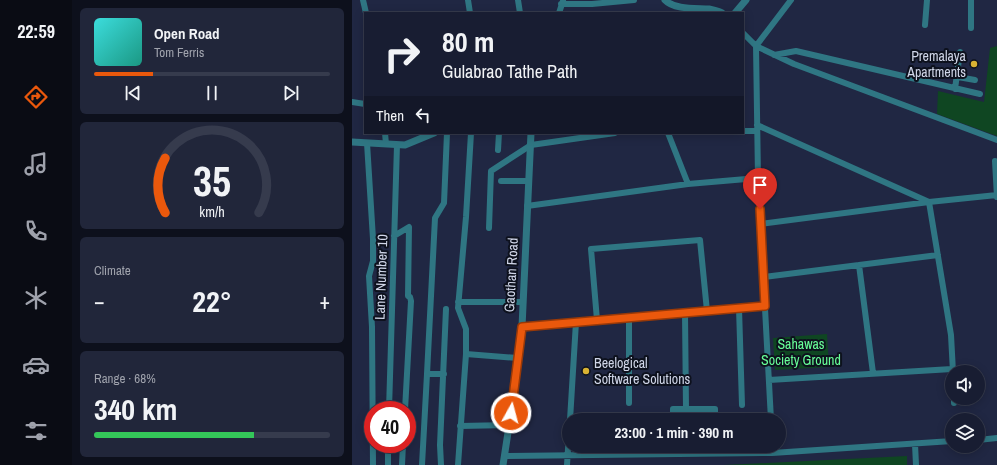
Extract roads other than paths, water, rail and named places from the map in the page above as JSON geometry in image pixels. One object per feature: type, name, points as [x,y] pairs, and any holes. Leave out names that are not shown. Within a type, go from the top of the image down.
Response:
[{"type":"street","points":[[363,0],[366,12]]},
{"type":"street","points":[[468,0],[470,12]]},
{"type":"street","points":[[518,0],[520,12]]},
{"type":"street","points":[[559,12],[562,2],[592,4],[634,0]]},
{"type":"street","points":[[665,0],[668,3],[688,9],[711,9],[719,12]]},
{"type":"street","points":[[736,12],[746,0]]},
{"type":"street","points":[[770,413],[758,178],[756,46],[791,0]]},
{"type":"street","points":[[925,25],[927,0]]},
{"type":"street","points":[[971,0],[971,28]]},
{"type":"street","points":[[744,34],[756,46],[794,64],[997,140]]},
{"type":"street","points":[[774,55],[796,52],[980,94]]},
{"type":"street","points":[[955,88],[958,77],[960,52]]},
{"type":"street","points":[[958,77],[975,80]]},
{"type":"street","points":[[352,102],[364,104]]},
{"type":"street","points":[[744,131],[757,128],[929,202]]},
{"type":"street","points":[[385,134],[386,144]]},
{"type":"street","points":[[352,142],[405,145],[432,134]]},
{"type":"street","points":[[422,465],[435,218],[444,203],[447,134]]},
{"type":"street","points":[[458,465],[466,354],[466,329],[458,308],[458,302],[471,134]]},
{"type":"street","points":[[498,150],[499,134]]},
{"type":"street","name":"Gaothan Road","points":[[503,465],[522,327],[531,134]]},
{"type":"street","points":[[489,228],[491,171],[531,145],[608,134]]},
{"type":"street","points":[[668,134],[688,184]]},
{"type":"street","points":[[367,143],[373,239],[373,261],[369,276],[372,328],[373,465]]},
{"type":"street","name":"Lane Number 10","points":[[389,401],[397,145]]},
{"type":"street","points":[[995,161],[997,198]]},
{"type":"street","points":[[527,206],[688,184],[758,178]]},
{"type":"street","points":[[500,181],[528,181]]},
{"type":"street","points":[[760,224],[929,202],[997,195]]},
{"type":"street","points":[[929,202],[951,335],[952,365]]},
{"type":"street","points":[[394,236],[409,227],[408,296],[411,301],[405,401]]},
{"type":"street","points":[[596,320],[591,249],[700,240],[707,311]]},
{"type":"street","points":[[764,277],[938,254]]},
{"type":"street","points":[[859,265],[873,373]]},
{"type":"street","points":[[458,302],[523,302]]},
{"type":"street","points":[[522,327],[765,306]]},
{"type":"street","points":[[739,308],[742,405]]},
{"type":"street","points":[[441,465],[440,446],[446,309]]},
{"type":"street","points":[[685,313],[686,409]]},
{"type":"street","points":[[629,317],[629,403]]},
{"type":"street","points":[[570,413],[576,322]]},
{"type":"street","points":[[466,354],[518,358]]},
{"type":"street","points":[[769,380],[873,373],[945,370]]},
{"type":"street","points":[[427,374],[444,374]]},
{"type":"street","points":[[673,413],[673,409],[715,409],[715,413]]},
{"type":"street","points":[[460,426],[509,425]]},
{"type":"street","points":[[985,439],[997,438]]},
{"type":"street","points":[[786,449],[945,442]]},
{"type":"street","points":[[915,444],[916,465]]},
{"type":"street","points":[[388,453],[388,465]]},
{"type":"street","points":[[402,465],[403,453]]},
{"type":"street","points":[[505,456],[726,453]]},
{"type":"street","points":[[567,465],[568,455]]},
{"type":"place","name":"Premalaya Apartments","points":[[974,64]]},
{"type":"place","name":"Beelogical Software Solutions","points":[[586,371]]},
{"type":"park label","name":"Sahawas Society Ground","points":[[801,352]]}]
